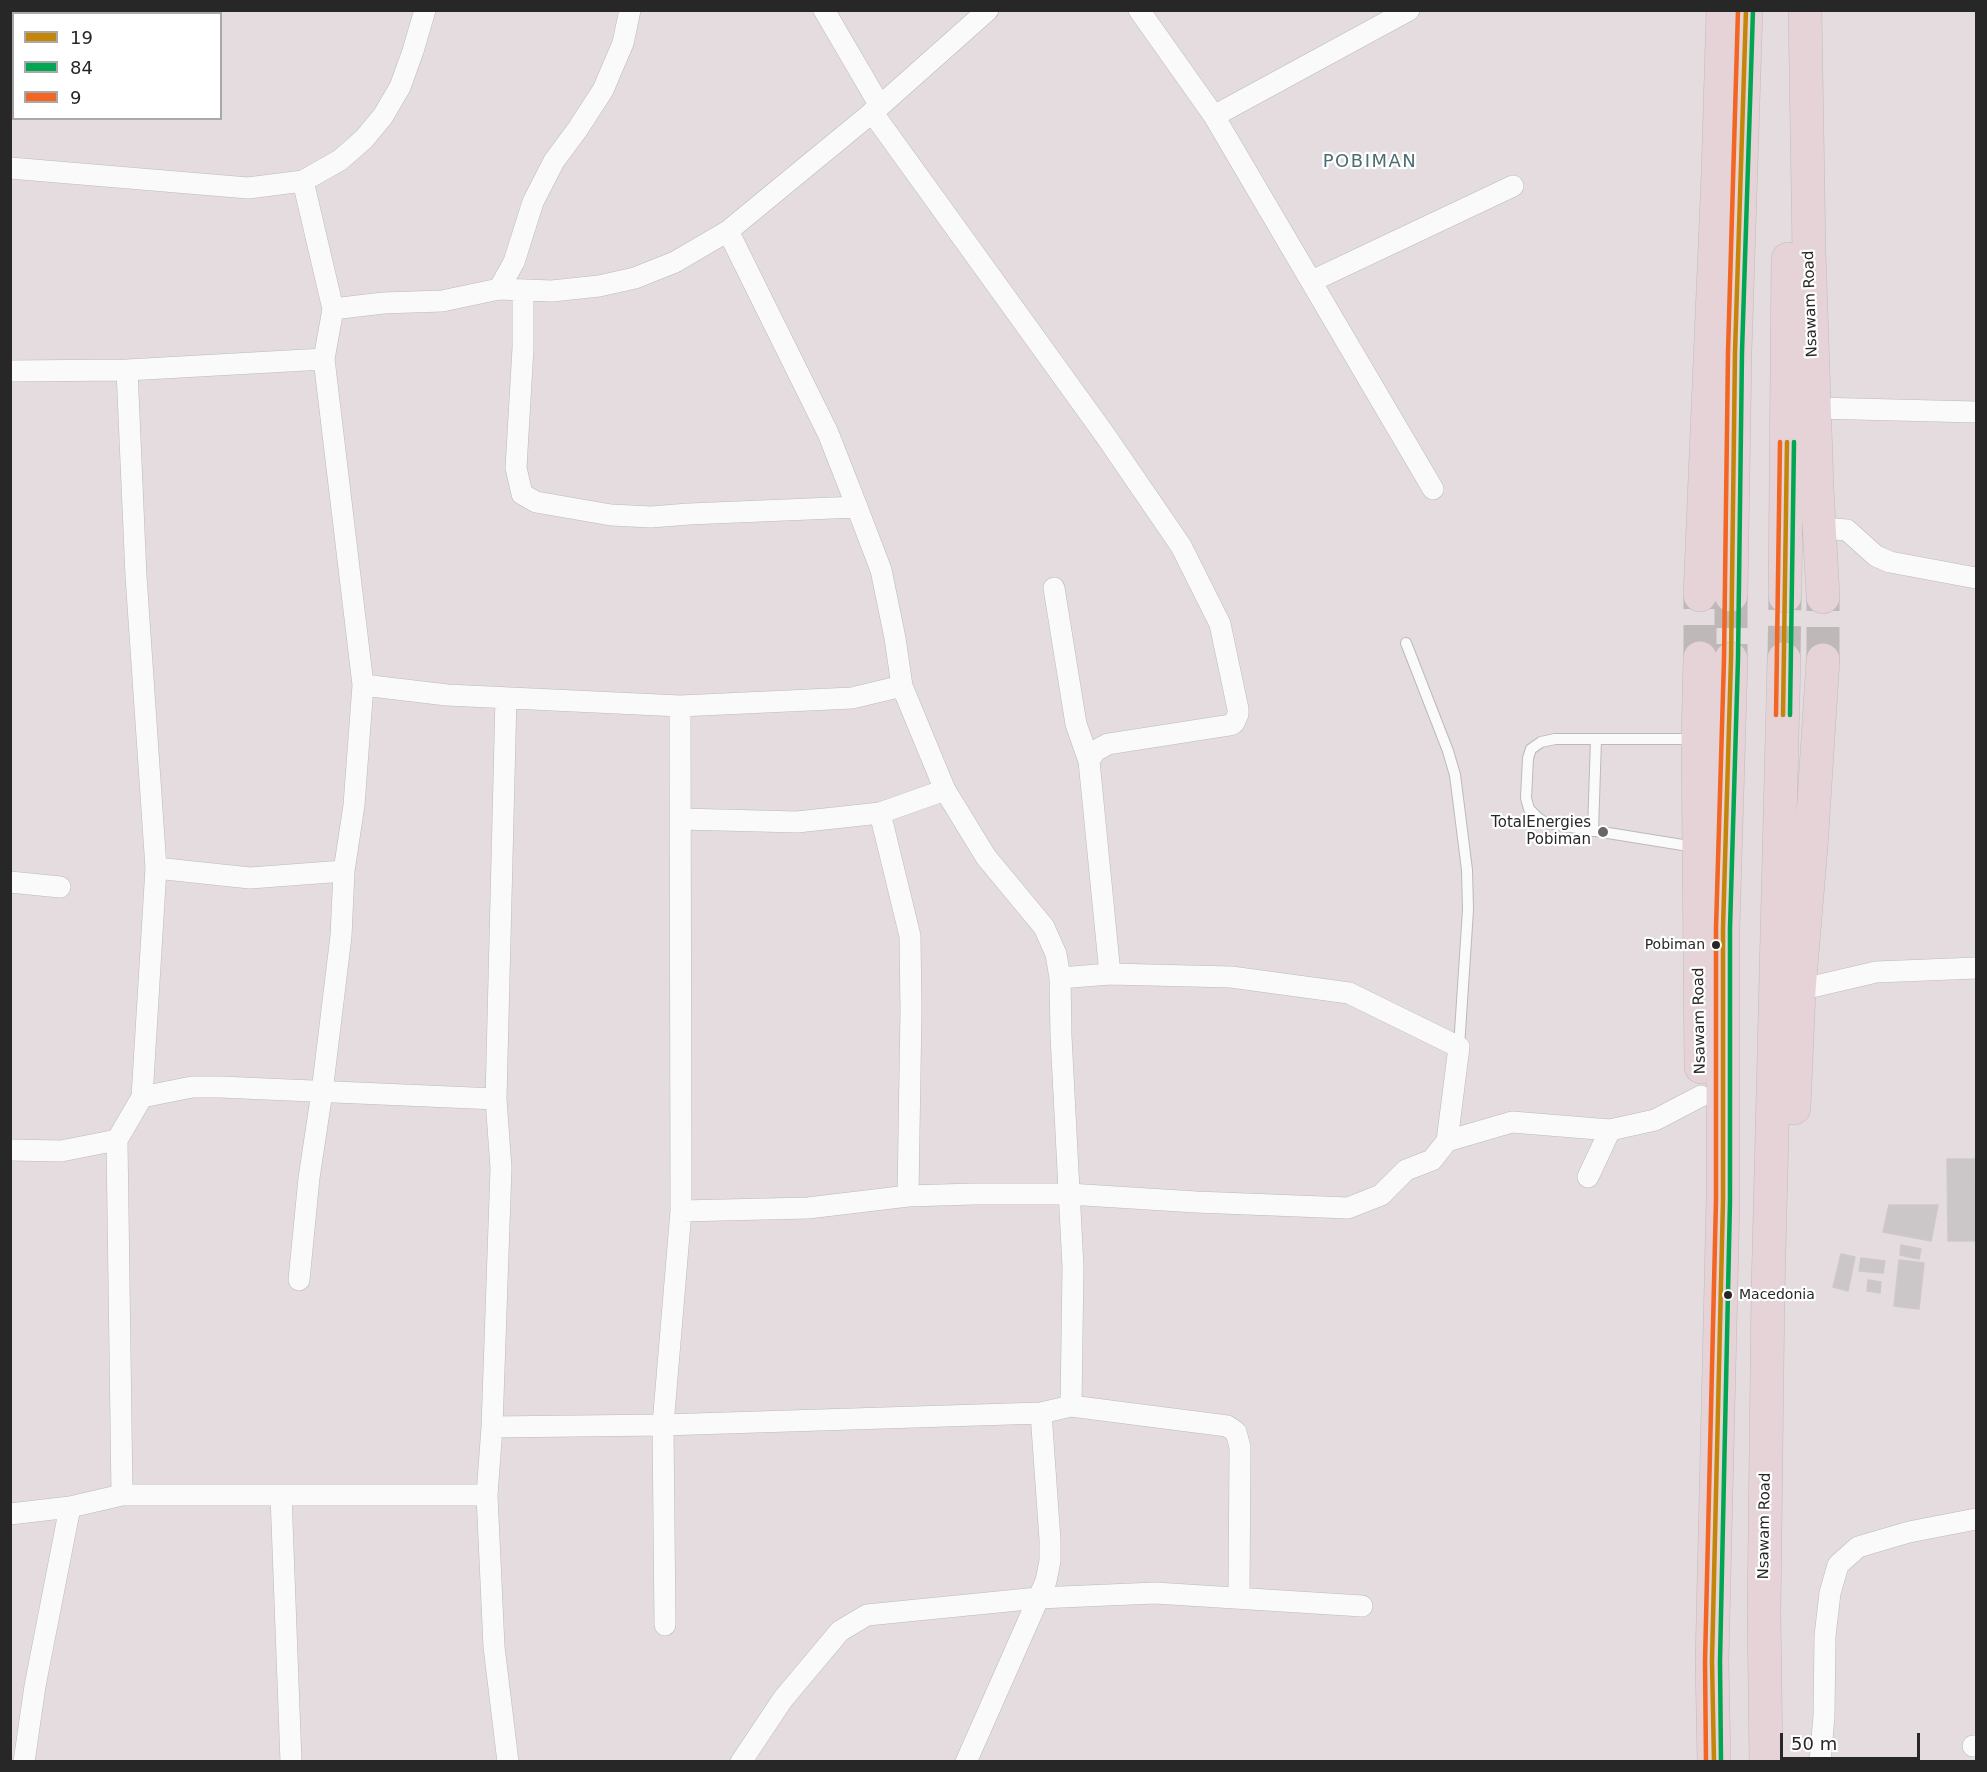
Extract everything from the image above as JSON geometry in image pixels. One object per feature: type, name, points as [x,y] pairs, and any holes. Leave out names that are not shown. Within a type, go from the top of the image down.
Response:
[{"type":"highway","points":[[1723,10],[1719,175],[1716,595],[1736,340],[1746,10]]},
{"type":"highway","name":"Nsawam Road","points":[[1785,596],[1791,10]]},
{"type":"highway","name":"Nsawam Road","points":[[1805,10],[1809,240],[1823,597]]},
{"type":"highway","name":"Nsawam Road","points":[[1700,658],[1698,848],[1701,1096],[1719,1346]]},
{"type":"highway","name":"Nsawam Road","points":[[1714,1761],[1712,1661],[1724,1200],[1723,928],[1731,659]]},
{"type":"highway","name":"Nsawam Road","points":[[1766,1761],[1764,1612],[1768,1291],[1784,659]]},
{"type":"highway","name":"Nsawam Road","points":[[1768,1291],[1789,1190],[1799,990],[1823,660]]},
{"type":"street","points":[[10,168],[248,188],[303,181],[340,160],[364,140],[383,116],[400,87],[425,10]]},
{"type":"street","points":[[500,289],[514,262],[533,202],[554,161],[603,90],[623,43],[630,10]]},
{"type":"street","points":[[824,10],[876,109],[1174,537],[1220,624],[1238,709],[1234,723],[1108,744],[1095,751],[1089,761]]},
{"type":"street","points":[[1139,10],[1214,116],[1433,489]]},
{"type":"street","points":[[1214,116],[1409,10]]},
{"type":"street","points":[[333,309],[383,303],[442,301],[500,289],[552,291],[588,287],[635,278],[675,262],[728,231],[876,109],[984,12]]},
{"type":"street","points":[[300,1280],[309,1178],[322,1092],[340,936],[344,871],[354,804],[363,685],[324,359],[333,309],[303,181]]},
{"type":"street","points":[[1312,281],[1513,186]]},
{"type":"street","points":[[728,231],[828,433],[857,507],[881,570],[902,686],[945,790],[986,857],[1044,927],[1056,954],[1060,978],[1073,1268],[1071,1406]]},
{"type":"street","points":[[523,290],[523,348],[516,468],[522,494],[536,502],[611,514],[651,517],[857,507]]},
{"type":"street","points":[[10,371],[127,370],[324,359]]},
{"type":"street","points":[[123,1495],[117,1140],[142,1097],[156,868],[136,576],[127,370]]},
{"type":"street","points":[[1815,408],[1977,412]]},
{"type":"street","points":[[1820,528],[1847,530],[1876,556],[1890,562],[1977,578]]},
{"type":"street","points":[[1054,588],[1076,724],[1089,761],[1110,974]]},
{"type":"street","points":[[363,685],[447,695],[680,706],[852,698],[902,686]]},
{"type":"street","points":[[506,698],[496,1099],[501,1168],[492,1427],[487,1495],[494,1647],[508,1761]]},
{"type":"street","points":[[665,1625],[663,1425],[681,1210],[680,706]]},
{"type":"street","points":[[682,819],[797,822],[880,813],[945,790]]},
{"type":"street","points":[[880,813],[910,936],[908,1196]]},
{"type":"street","points":[[156,868],[250,878],[344,871]]},
{"type":"street","points":[[10,882],[60,887]]},
{"type":"street","points":[[1799,990],[1876,972],[1977,968]]},
{"type":"street","points":[[681,1210],[808,1208],[908,1196],[974,1194],[1068,1194],[1208,1203],[1348,1208],[1381,1195],[1406,1170],[1432,1160],[1447,1141],[1459,1047],[1348,993],[1231,977],[1110,974],[1060,978]]},
{"type":"street","points":[[142,1097],[192,1088],[496,1099]]},
{"type":"street","points":[[1447,1141],[1512,1122],[1610,1130],[1655,1120],[1701,1096]]},
{"type":"street","points":[[1588,1177],[1610,1130]]},
{"type":"street","points":[[10,1150],[61,1151],[117,1140]]},
{"type":"street","points":[[492,1427],[663,1425],[1041,1413],[1071,1406],[1227,1426],[1236,1432],[1240,1447],[1239,1597]]},
{"type":"street","points":[[966,1761],[1046,1581],[1050,1561],[1041,1413]]},
{"type":"street","points":[[10,1514],[70,1506],[123,1495],[487,1495]]},
{"type":"street","points":[[281,1495],[291,1761]]},
{"type":"street","points":[[24,1761],[35,1686],[70,1506]]},
{"type":"street","points":[[1820,1761],[1824,1716],[1825,1636],[1830,1593],[1838,1564],[1858,1546],[1908,1532],[1977,1519]]},
{"type":"street","points":[[741,1761],[783,1700],[840,1631],[867,1616],[1038,1598],[1155,1593],[1362,1606]]},
{"type":"lane","points":[[1406,643],[1455,775],[1467,870],[1468,910],[1459,1047]]},
{"type":"lane","points":[[1698,739],[1556,739],[1541,742],[1532,749],[1528,758],[1526,798],[1529,809],[1546,822],[1698,848]]},
{"type":"lane","points":[[1593,831],[1596,739]]},
{"type":"building","points":[[1947,1159],[1975,1159],[1976,1241],[1948,1241]]},
{"type":"building","points":[[1889,1205],[1938,1205],[1931,1241],[1883,1232]]},
{"type":"building","points":[[1901,1245],[1921,1249],[1919,1259],[1900,1255]]},
{"type":"building","points":[[1841,1254],[1855,1257],[1848,1291],[1833,1287]]},
{"type":"building","points":[[1861,1258],[1885,1261],[1883,1273],[1859,1271]]},
{"type":"building","points":[[1899,1260],[1924,1263],[1919,1309],[1894,1306]]},
{"type":"building","points":[[1868,1280],[1881,1282],[1880,1293],[1867,1291]]},
{"type":"tunnel","points":[[1700,595],[1700,658]]},
{"type":"tunnel","points":[[1731,595],[1731,659]]},
{"type":"tunnel","points":[[1784,659],[1785,596]]},
{"type":"tunnel","points":[[1823,597],[1823,660]]},
{"type":"transit line","name":"9","points":[[1706,1762],[1705,1661],[1716,1200],[1716,928],[1724,659],[1728,352],[1738,10]]},
{"type":"transit line","name":"19","points":[[1714,1762],[1712,1661],[1723,1200],[1723,928],[1731,659],[1735,352],[1746,10]]},
{"type":"transit line","name":"84","points":[[1721,1762],[1720,1661],[1730,1200],[1730,928],[1738,659],[1742,352],[1753,10]]},
{"type":"transit line","name":"9","points":[[1776,715],[1780,442]]},
{"type":"transit line","name":"19","points":[[1783,715],[1787,442]]},
{"type":"transit line","name":"84","points":[[1790,715],[1794,442]]},
{"type":"place","name":"TotalEnergies Pobiman","points":[[1603,832]]},
{"type":"place","name":"Pobiman","points":[[1716,945]]},
{"type":"place","name":"Macedonia","points":[[1728,1295]]},
{"type":"district","name":"POBIMAN","points":[[1370,162]]}]
